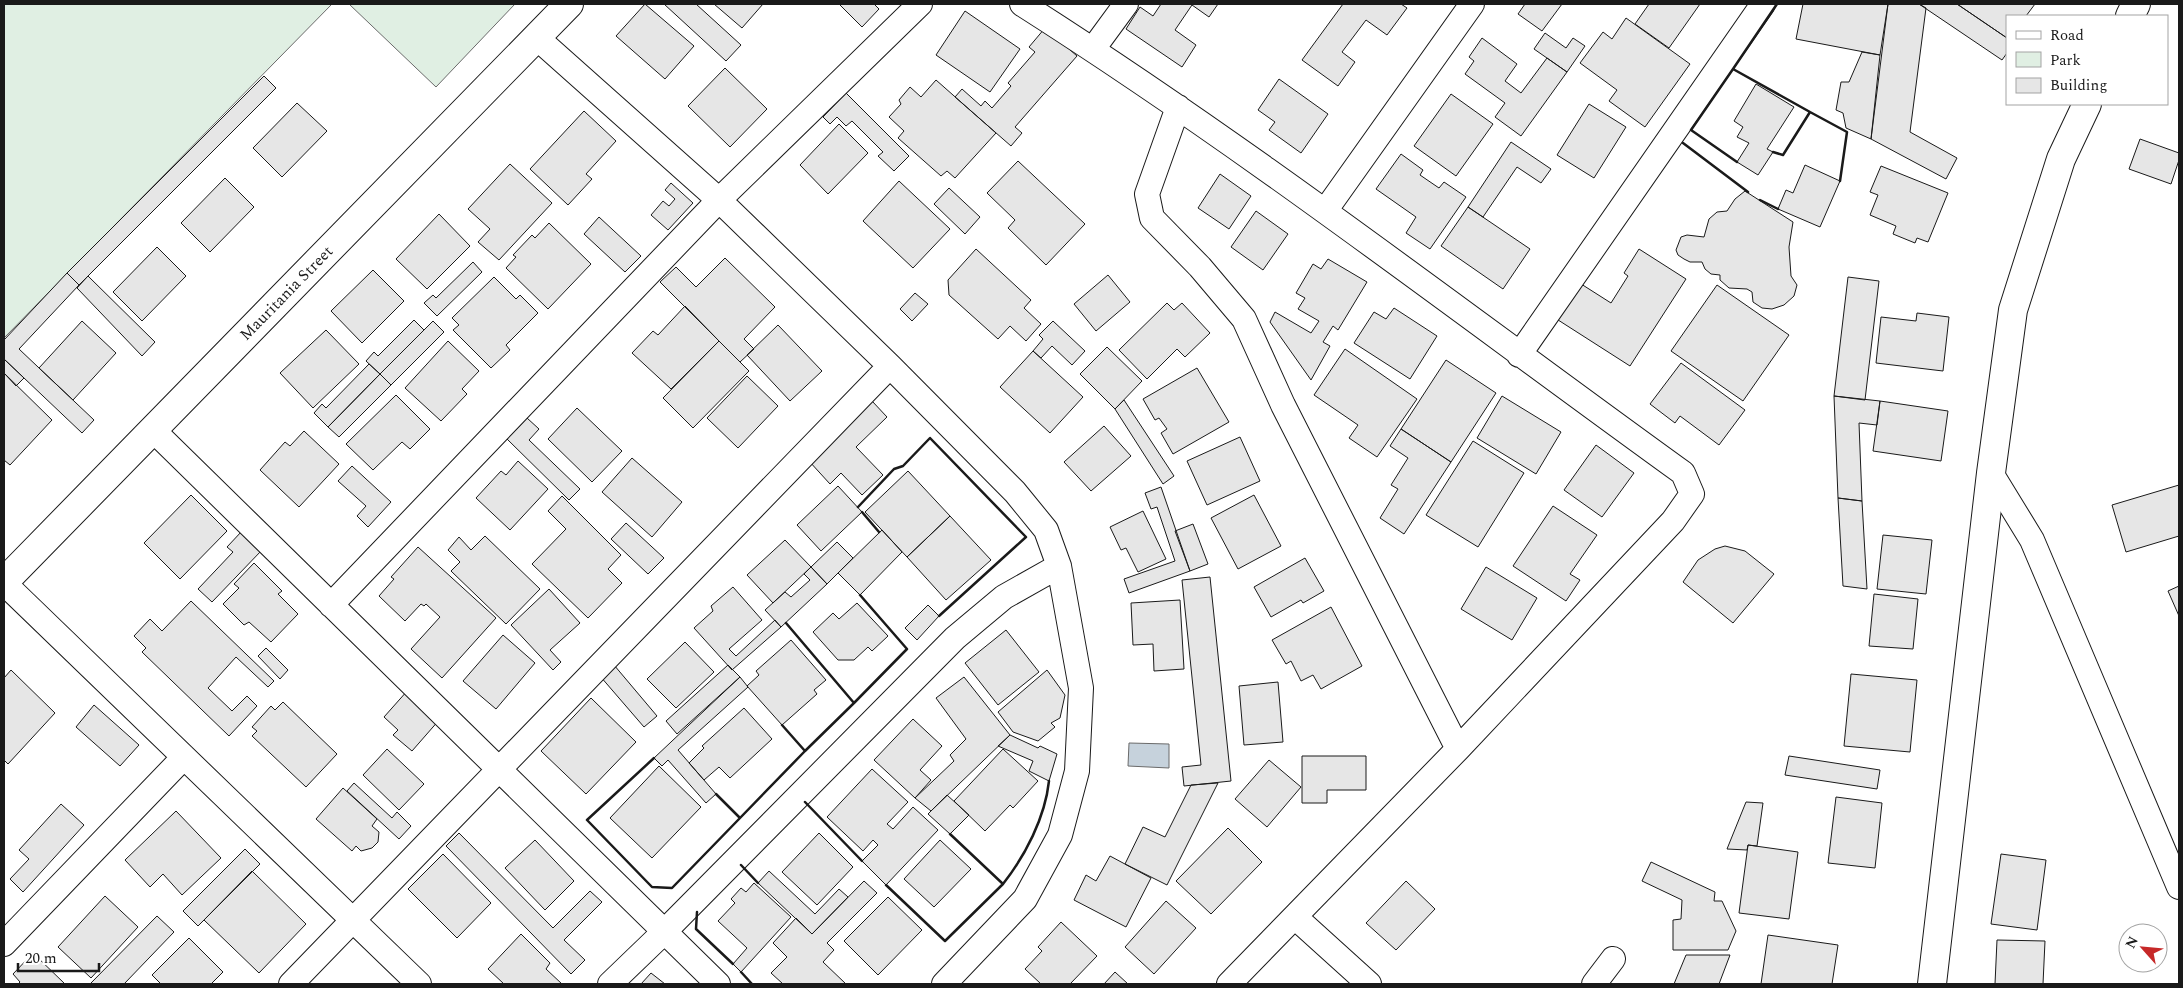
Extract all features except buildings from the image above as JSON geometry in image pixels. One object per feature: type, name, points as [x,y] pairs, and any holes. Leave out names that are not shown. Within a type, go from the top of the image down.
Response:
[{"type":"street","name":"Mauritania Street","points":[[4,583],[569,4]]},
{"type":"street","points":[[331,605],[719,200],[920,4]]},
{"type":"street","points":[[1022,4],[1093,49],[1178,107],[1325,211],[1683,473],[1692,494],[1673,521],[1458,749],[1229,984]]},
{"type":"street","points":[[1093,49],[1126,4]]},
{"type":"street","points":[[1325,211],[1472,4]]},
{"type":"street","points":[[1519,354],[1763,4]]},
{"type":"street","points":[[536,37],[719,200],[890,366],[1015,492],[1046,530],[1059,566],[1081,688],[1077,772],[1060,835],[1025,900],[944,984]]},
{"type":"street","points":[[1932,984],[1991,473],[2013,310],[2061,159],[2087,105]]},
{"type":"street","points":[[1178,107],[1147,194],[1152,218],[1200,267],[1244,319],[1283,405],[1458,749]]},
{"type":"street","points":[[291,984],[890,366]]},
{"type":"street","points":[[153,430],[718,984]]},
{"type":"street","points":[[1991,473],[2032,540],[2179,887]]},
{"type":"street","points":[[610,984],[664,932],[954,638],[1004,597],[1059,566]]},
{"type":"street","points":[[4,583],[419,984]]},
{"type":"street","points":[[4,944],[184,758]]},
{"type":"street","points":[[1295,918],[1369,984]]},
{"type":"street","points":[[1594,984],[1613,959]]},
{"type":"green space","points":[[4,4],[332,4],[4,338]]},
{"type":"green space","points":[[349,4],[515,4],[436,87]]},
{"type":"shaded area","points":[[1129,743],[1169,744],[1169,768],[1128,766]]},
{"type":"wall","points":[[1733,69],[1777,4]]},
{"type":"wall","points":[[1737,162],[1691,130],[1733,69],[1810,112]]},
{"type":"wall","points":[[1773,152],[1783,155],[1810,112],[1847,132],[1840,181]]},
{"type":"wall","points":[[1683,143],[1748,192]]},
{"type":"wall","points":[[1760,200],[1778,209]]},
{"type":"wall","points":[[858,507],[894,469],[903,466],[930,438],[1026,537],[939,616]]},
{"type":"wall","points":[[862,512],[879,532]]},
{"type":"wall","points":[[854,703],[907,649],[860,595]]},
{"type":"wall","points":[[786,623],[854,703],[805,751]]},
{"type":"wall","points":[[740,818],[805,751],[782,725]]},
{"type":"wall","points":[[654,758],[587,820],[652,887],[672,888],[740,818],[716,794]]},
{"type":"wall","points":[[950,834],[1003,884],[1033,836],[1043,809],[1049,781]]},
{"type":"wall","points":[[805,802],[862,861]]},
{"type":"wall","points":[[741,865],[758,883]]},
{"type":"wall","points":[[886,885],[945,941],[1003,884]]},
{"type":"wall","points":[[697,912],[696,929],[733,964]]},
{"type":"wall","points":[[741,972],[752,984]]}]
